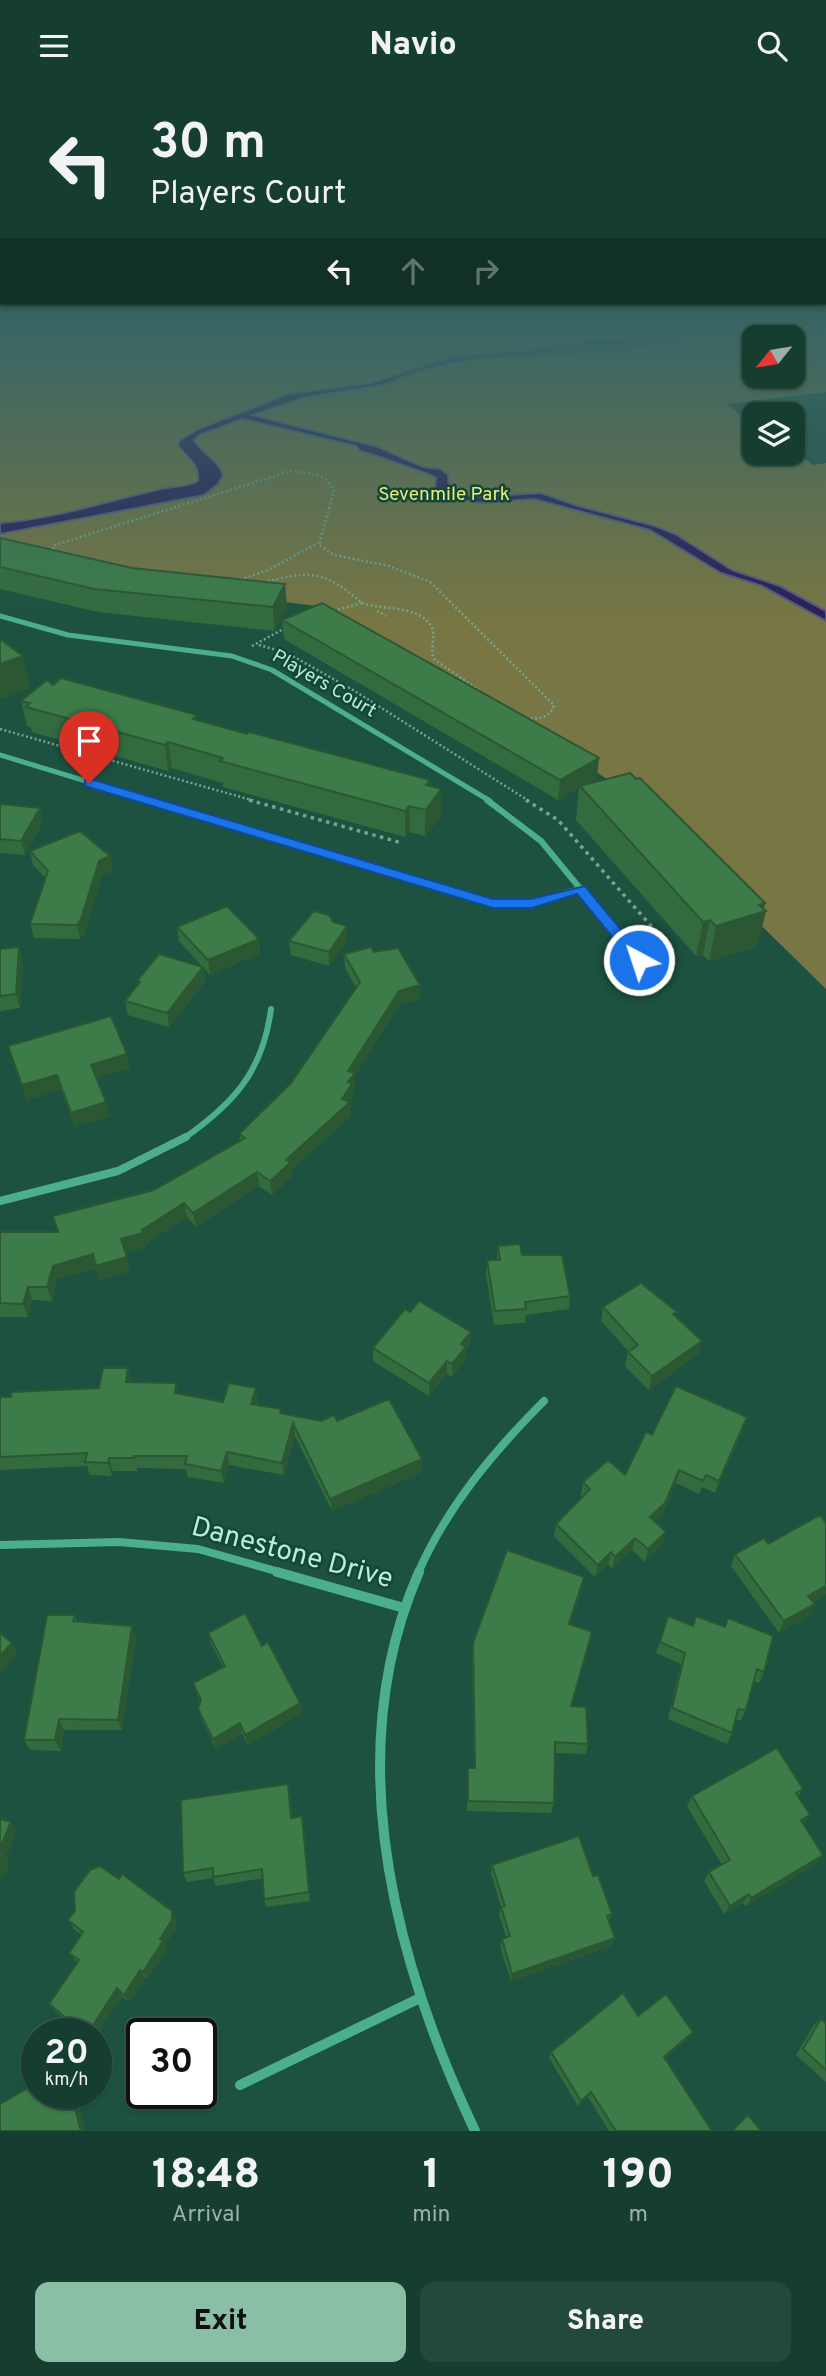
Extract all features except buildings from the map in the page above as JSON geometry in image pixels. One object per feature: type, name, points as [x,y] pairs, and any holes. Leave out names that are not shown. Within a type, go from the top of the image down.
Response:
[{"type":"street","name":"Players Court","points":[[0,616],[68,635],[232,656],[288,678],[501,808],[531,830],[639,960]]},
{"type":"street","points":[[0,755],[476,900],[523,905],[580,889]]},
{"type":"street","points":[[0,1201],[86,1181],[134,1165],[199,1128],[233,1098],[260,1060],[268,1042],[271,1009]]},
{"type":"street","points":[[475,2131],[453,2083],[400,1930],[384,1838],[380,1793],[389,1671],[404,1608],[429,1552],[464,1493],[506,1439],[544,1401]]},
{"type":"street","name":"Danestone Drive","points":[[0,1545],[119,1542],[198,1549],[404,1608]]},
{"type":"street","points":[[240,2085],[421,1997]]},
{"type":"path","points":[[68,555],[56,551],[55,545],[294,471],[321,476],[333,487],[334,499],[318,543],[268,570],[234,581]]},
{"type":"path","points":[[318,543],[334,555],[414,574],[442,591],[554,705],[551,713],[543,718],[518,716]]},
{"type":"path","points":[[254,586],[292,574],[315,573],[332,579],[362,603],[386,616]]},
{"type":"path","points":[[226,585],[242,587]]},
{"type":"path","points":[[328,612],[362,603]]},
{"type":"path","points":[[373,608],[409,613],[427,622],[432,632],[429,650],[434,659],[487,696]]},
{"type":"path","points":[[232,656],[294,624]]},
{"type":"path","points":[[0,729],[402,843]]},
{"type":"green space","name":"Sevenmile Park","points":[[0,429],[742,429],[742,465],[805,465],[805,459],[813,465],[826,463],[826,989],[621,788],[537,734],[317,606],[124,582],[0,551]]},
{"type":"shaded area","points":[[199,429],[215,429],[199,435],[194,440],[217,464],[223,475],[218,484],[204,495],[0,534],[0,523],[61,514],[198,481],[197,470],[178,446],[180,440]]},
{"type":"shaded area","points":[[285,429],[308,429],[378,447],[423,467],[441,469],[448,475],[449,490],[474,497],[541,493],[578,506],[655,526],[675,534],[732,570],[780,586],[826,611],[826,621],[762,586],[721,573],[650,530],[534,499],[483,503],[451,498],[435,491],[436,478],[360,451],[356,446]]},
{"type":"route","points":[[89,783],[350,863],[493,903],[532,904],[580,889],[639,960]]}]
